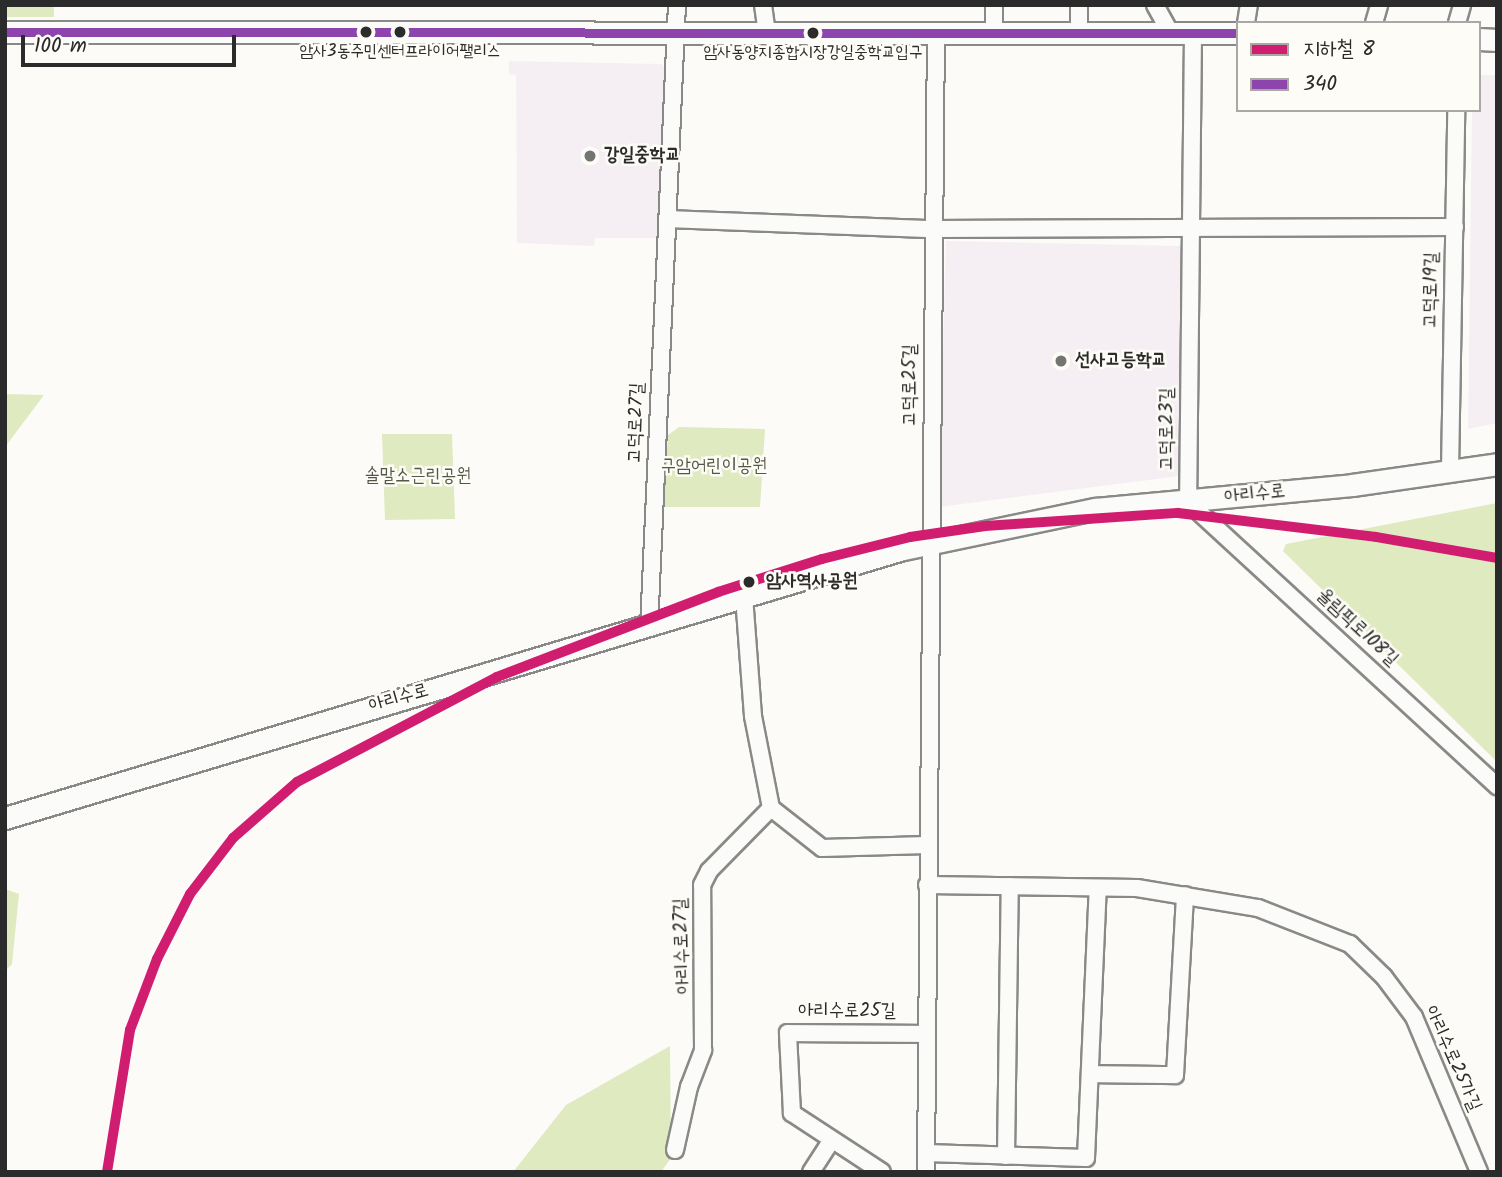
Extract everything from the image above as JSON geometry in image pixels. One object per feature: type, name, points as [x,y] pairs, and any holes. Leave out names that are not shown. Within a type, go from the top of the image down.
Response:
[{"type":"street","name":"고덕로27길","points":[[649,628],[677,5]]},
{"type":"street","points":[[763,5],[767,33]]},
{"type":"street","points":[[994,5],[994,33]]},
{"type":"street","points":[[1079,5],[1079,34]]},
{"type":"street","points":[[1155,5],[1171,34]]},
{"type":"street","points":[[5,32],[1236,33]]},
{"type":"street","name":"고덕로25길","points":[[931,542],[936,33]]},
{"type":"street","name":"고덕로23길","points":[[1188,502],[1192,34]]},
{"type":"street","name":"고덕로19길","points":[[1450,471],[1456,112]]},
{"type":"street","points":[[667,219],[933,229],[1191,231],[1455,227]]},
{"type":"street","name":"아리수로","points":[[5,818],[129,778],[649,628],[931,542],[1095,509],[1188,502],[1497,464]]},
{"type":"street","name":"올림픽로108길","points":[[1188,502],[1497,786]]},
{"type":"street","points":[[926,1172],[931,542]]},
{"type":"street","points":[[744,597],[753,716],[771,808],[822,848],[927,845]]},
{"type":"street","name":"아리수로27길","points":[[676,1150],[689,1087],[703,1050],[702,885],[709,871],[771,808]]},
{"type":"street","name":"아리수로25가길","points":[[927,885],[1098,888],[1185,895],[1258,908],[1350,944],[1384,977],[1414,1017],[1479,1172]]},
{"type":"street","points":[[1006,1156],[1010,886]]},
{"type":"street","points":[[926,1153],[1086,1158],[1098,888]]},
{"type":"street","points":[[1090,1074],[1175,1075],[1185,895]]},
{"type":"street","name":"아리수로25길","points":[[882,1172],[792,1113],[788,1033],[926,1034]]},
{"type":"street","points":[[811,1172],[831,1141]]},
{"type":"shaded area","name":"강일중학교","points":[[509,61],[662,64],[667,73],[660,238],[595,238],[594,246],[517,243],[516,75],[509,74]]},
{"type":"shaded area","points":[[1481,75],[1497,75],[1497,423],[1468,429],[1472,112],[1481,112]]},
{"type":"shaded area","name":"선사고등학교","points":[[946,241],[1181,246],[1180,476],[939,507]]},
{"type":"green space","points":[[5,5],[54,5],[54,17],[5,17]]},
{"type":"green space","points":[[5,394],[44,395],[5,447]]},
{"type":"green space","name":"구암어린이공원","points":[[679,427],[765,429],[760,507],[663,507],[668,435]]},
{"type":"green space","name":"솔말소근린공원","points":[[382,434],[452,434],[455,519],[385,520]]},
{"type":"green space","points":[[1497,503],[1497,762],[1283,551],[1286,544]]},
{"type":"green space","points":[[5,889],[19,894],[12,964],[5,971]]},
{"type":"green space","points":[[670,1046],[671,1158],[661,1172],[513,1172],[566,1105]]},
{"type":"metro line","name":"8","points":[[107,1172],[130,1030],[157,959],[190,894],[233,838],[297,782],[497,677],[718,592],[822,559],[910,537],[985,526],[1178,513],[1376,537],[1497,558]]},
{"type":"transit line","name":"340","points":[[5,32],[1236,33]]},
{"type":"place","name":"암사3동주민센터프라이어팰리스","points":[[400,32]]},
{"type":"place","name":"암사동양지종합시장강일중학교입구","points":[[813,33]]},
{"type":"place","name":"강일중학교","points":[[590,156]]},
{"type":"place","name":"선사고등학교","points":[[1061,361]]},
{"type":"place","name":"암사역사공원","points":[[749,582]]}]
